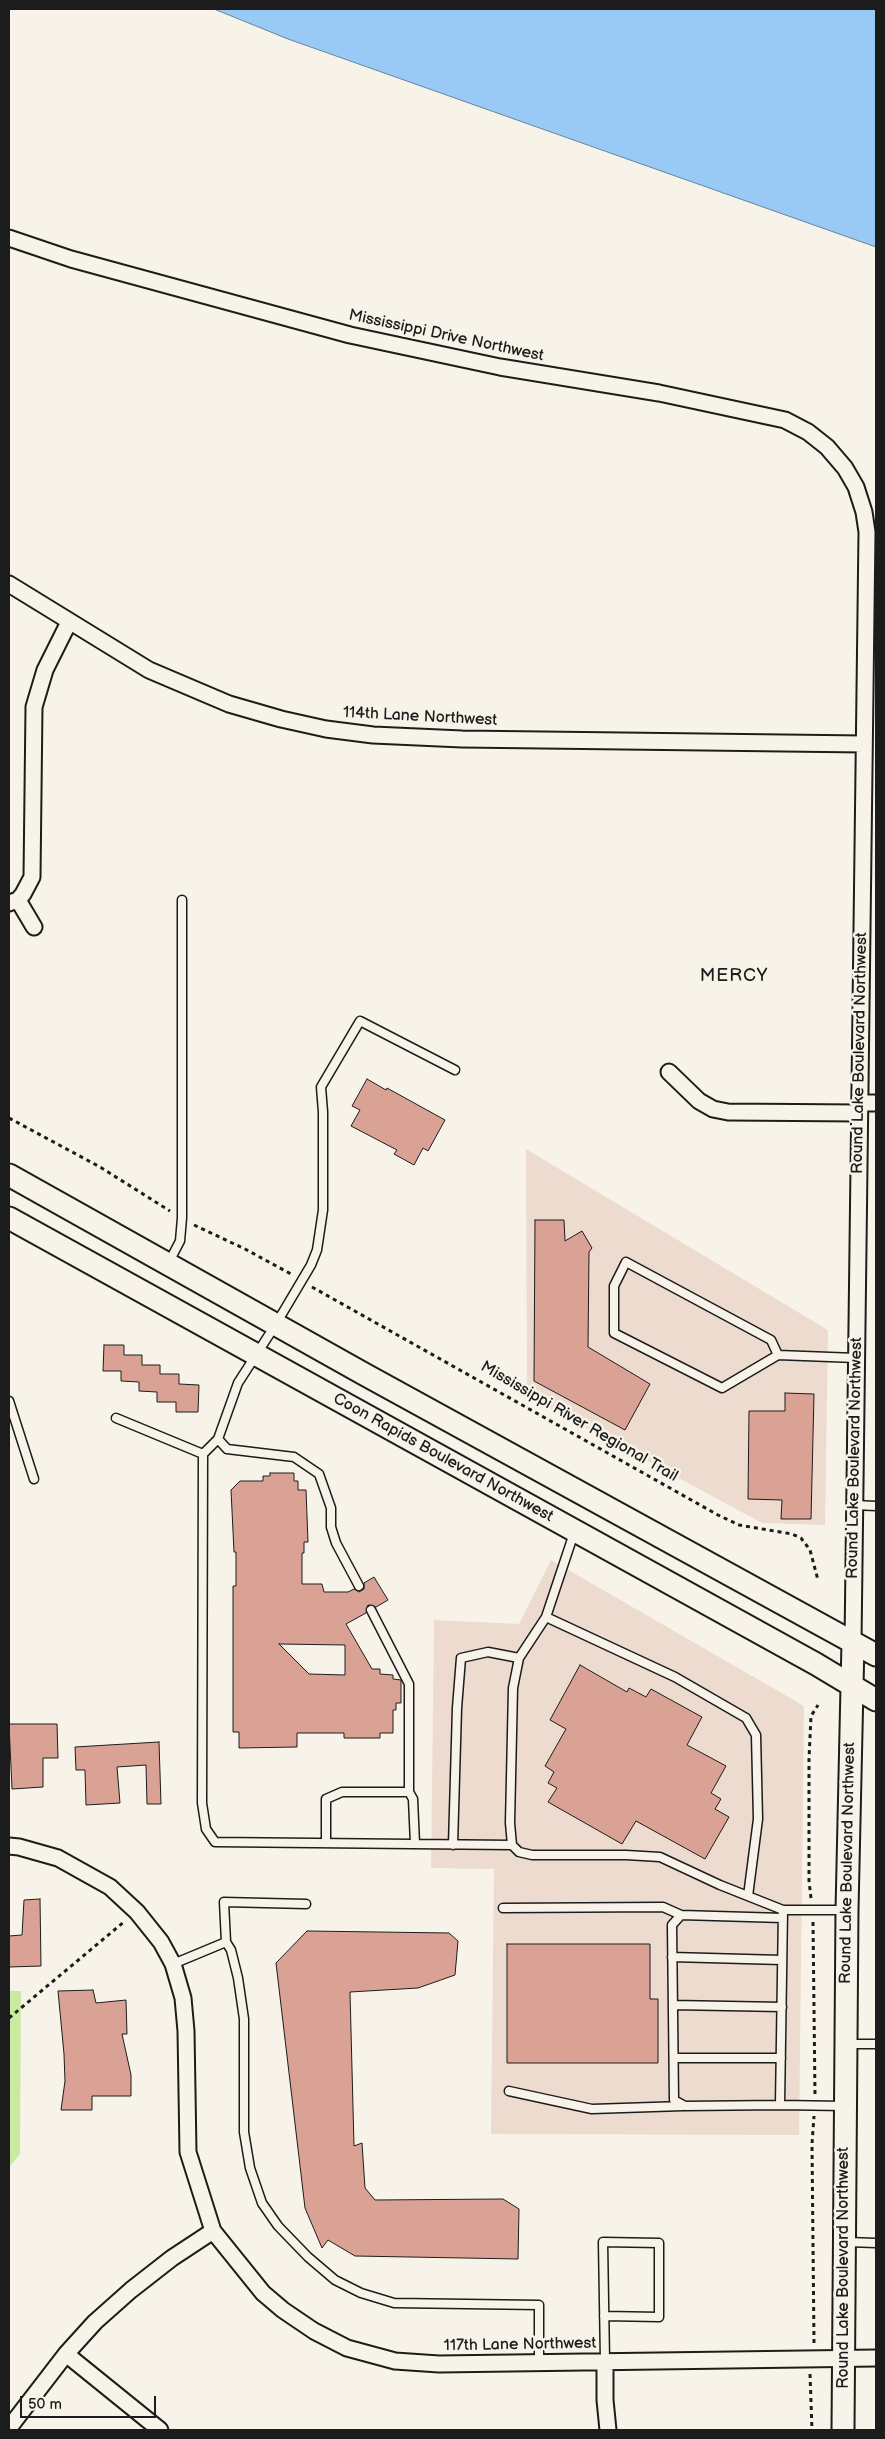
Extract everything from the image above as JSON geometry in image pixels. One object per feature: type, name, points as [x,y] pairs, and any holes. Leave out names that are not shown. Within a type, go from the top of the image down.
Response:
[{"type":"main road","points":[[9,1175],[876,1655]]},
{"type":"main road","name":"Coon Rapids Boulevard Northwest","points":[[9,1218],[816,1664],[876,1700]]},
{"type":"main road","name":"Round Lake Boulevard Northwest","points":[[843,2430],[847,1910],[853,1642]]},
{"type":"street","name":"Mississippi Drive Northwest","points":[[9,238],[71,259],[360,337],[475,362],[659,393],[785,420],[808,432],[827,447],[845,468],[856,487]]},
{"type":"street","name":"Round Lake Boulevard Northwest","points":[[853,1642],[867,532],[864,512],[856,487]]},
{"type":"street","name":"114th Lane Northwest","points":[[9,584],[149,670],[229,704],[281,719],[326,729],[373,735],[452,739],[864,744]]},
{"type":"street","points":[[34,927],[13,901],[28,887],[32,876],[34,707],[45,670],[69,622]]},
{"type":"street","points":[[669,1072],[699,1101],[712,1109],[728,1112],[859,1108],[876,1103]]},
{"type":"street","points":[[9,1846],[58,1858],[110,1887],[137,1912],[160,1942],[173,1964],[183,1998],[186,2031],[188,2152],[213,2231],[172,2258],[130,2290],[95,2322],[66,2354],[9,2428]]},
{"type":"street","name":"117th Lane Northwest","points":[[213,2231],[263,2293],[314,2331],[348,2348],[395,2360],[439,2364],[876,2358]]},
{"type":"street","points":[[66,2354],[160,2430]]},
{"type":"street","points":[[605,2361],[608,2430]]},
{"type":"lane","points":[[168,1264],[180,1242],[182,1218],[182,900]]},
{"type":"lane","points":[[455,1070],[360,1021],[321,1088],[324,1112],[322,1232],[318,1250],[276,1324],[238,1383],[218,1439],[203,1454],[202,1803],[206,1829],[215,1842],[512,1845]]},
{"type":"lane","points":[[778,1355],[771,1340],[626,1262],[614,1286],[614,1333],[722,1388],[778,1355],[856,1358]]},
{"type":"lane","points":[[9,1402],[34,1479]]},
{"type":"lane","points":[[116,1418],[203,1454]]},
{"type":"lane","points":[[218,1439],[226,1449],[294,1457],[319,1474],[330,1508],[331,1527],[336,1543],[359,1586]]},
{"type":"lane","points":[[854,1505],[876,1506]]},
{"type":"lane","points":[[575,1531],[546,1617],[519,1658],[513,1688],[510,1823],[512,1845],[519,1852],[532,1855],[660,1857],[748,1896],[783,1914]]},
{"type":"lane","points":[[371,1610],[409,1684],[409,1792],[413,1799],[414,1844]]},
{"type":"lane","points":[[546,1617],[675,1677],[746,1718],[756,1735],[758,1818],[748,1896]]},
{"type":"lane","points":[[453,1845],[457,1708],[461,1658],[488,1652],[519,1658]]},
{"type":"lane","points":[[326,1843],[326,1799],[342,1792],[409,1792]]},
{"type":"lane","points":[[306,1904],[224,1902],[226,1942],[231,1950],[238,1978],[244,2019],[244,2132],[250,2168],[262,2203],[278,2226],[308,2256],[335,2280],[361,2293],[394,2303],[539,2305],[539,2362]]},
{"type":"lane","points":[[503,1908],[663,1907],[682,1915],[783,1914],[813,1910],[847,1910]]},
{"type":"lane","points":[[780,2105],[783,1914]]},
{"type":"lane","points":[[682,1915],[672,1925],[674,2100],[685,2106]]},
{"type":"lane","points":[[173,1964],[226,1942]]},
{"type":"lane","points":[[672,1957],[782,1960]]},
{"type":"lane","points":[[673,2005],[782,2007]]},
{"type":"lane","points":[[846,2044],[876,2044]]},
{"type":"lane","points":[[674,2058],[781,2058]]},
{"type":"lane","points":[[509,2091],[592,2109],[685,2106],[846,2106]]},
{"type":"lane","points":[[604,2316],[659,2316],[659,2243],[603,2242],[604,2316],[605,2361]]},
{"type":"lane","points":[[845,2242],[876,2243]]},
{"type":"path","points":[[9,1118],[100,1167],[170,1211]]},
{"type":"path","points":[[191,1223],[245,1249],[294,1277]]},
{"type":"path","name":"Mississippi River Regional Trail","points":[[311,1287],[718,1516],[739,1525],[792,1534],[801,1538],[810,1550],[818,1580]]},
{"type":"path","points":[[814,2346],[812,2144],[815,2106],[813,1910],[808,1881],[811,1716],[818,1705]]},
{"type":"path","points":[[9,2018],[137,1912]]},
{"type":"path","points":[[810,2374],[812,2430]]},
{"type":"shaded area","points":[[526,1149],[828,1330],[825,1525],[762,1523],[527,1396]]},
{"type":"shaded area","points":[[551,1560],[804,1706],[799,2135],[491,2134],[494,1869],[431,1868],[434,1620],[519,1624]]},
{"type":"green space","points":[[9,1991],[21,1991],[20,2154],[9,2167]]},
{"type":"water","points":[[214,9],[876,9],[876,247],[288,39]]},
{"type":"building","points":[[367,1079],[445,1120],[428,1151],[423,1148],[414,1165],[394,1154],[397,1150],[351,1126],[360,1110],[352,1106]]},
{"type":"building","points":[[535,1220],[564,1220],[565,1241],[582,1231],[592,1248],[589,1252],[588,1347],[650,1384],[625,1430],[534,1381]]},
{"type":"building","points":[[104,1345],[124,1345],[124,1355],[142,1355],[142,1365],[160,1365],[160,1374],[179,1374],[179,1384],[199,1385],[198,1412],[176,1412],[176,1402],[157,1402],[157,1392],[139,1391],[139,1382],[121,1381],[121,1371],[103,1371]]},
{"type":"building","points":[[785,1393],[814,1394],[811,1519],[781,1519],[782,1500],[748,1499],[749,1411],[785,1411]]},
{"type":"building","points":[[270,1473],[294,1473],[294,1481],[298,1481],[298,1490],[306,1490],[308,1542],[304,1542],[304,1553],[302,1553],[302,1584],[322,1584],[324,1592],[348,1592],[354,1589],[359,1592],[364,1589],[364,1583],[374,1577],[388,1600],[376,1607],[368,1605],[366,1613],[346,1624],[372,1669],[380,1669],[380,1674],[393,1675],[393,1679],[401,1680],[401,1703],[396,1703],[396,1710],[393,1710],[393,1733],[380,1733],[380,1738],[344,1738],[344,1733],[297,1733],[297,1747],[239,1748],[239,1732],[233,1732],[233,1586],[236,1586],[236,1552],[234,1552],[231,1490],[240,1481],[263,1481],[263,1476],[270,1476]],"holes":[[[279,1644],[345,1645],[345,1675],[309,1674]]]},
{"type":"building","points":[[580,1665],[627,1692],[629,1688],[646,1697],[651,1689],[702,1717],[687,1745],[726,1766],[711,1793],[721,1799],[715,1809],[729,1817],[705,1859],[636,1821],[622,1844],[548,1802],[557,1788],[548,1783],[554,1772],[545,1766],[566,1729],[550,1720]]},
{"type":"building","points":[[9,1724],[57,1724],[58,1758],[43,1758],[43,1787],[12,1789]]},
{"type":"building","points":[[159,1742],[161,1804],[147,1804],[146,1765],[117,1767],[120,1803],[86,1805],[85,1770],[76,1770],[75,1747]]},
{"type":"building","points":[[40,1899],[41,1966],[9,1967],[9,1936],[22,1935],[24,1900]]},
{"type":"building","points":[[307,1931],[449,1933],[458,1941],[455,1975],[418,1988],[350,1992],[354,2146],[362,2143],[365,2188],[375,2200],[503,2199],[519,2209],[518,2259],[355,2256],[328,2240],[322,2248],[305,2208],[276,1963]]},
{"type":"building","points":[[507,1944],[650,1944],[650,1999],[658,1999],[658,2063],[507,2063]]},
{"type":"building","points":[[93,1990],[96,2003],[126,2000],[127,2034],[122,2034],[131,2075],[131,2096],[92,2096],[92,2110],[61,2110],[65,2081],[58,1991]]},
{"type":"district","name":"MERCY","points":[[734,976]]}]
